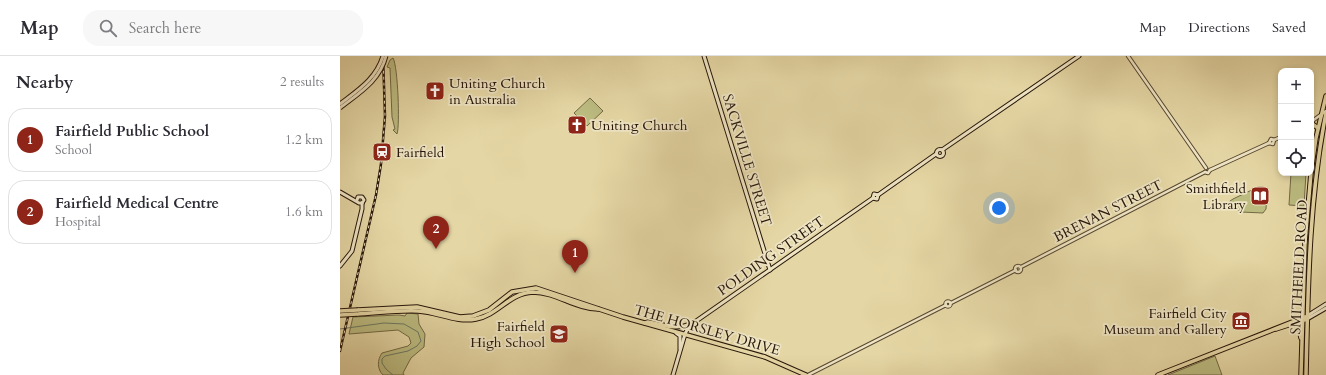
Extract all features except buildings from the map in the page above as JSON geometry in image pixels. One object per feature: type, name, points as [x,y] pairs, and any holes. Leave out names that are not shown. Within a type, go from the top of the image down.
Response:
[{"type":"main road","points":[[340,104],[372,79],[384,56]]},
{"type":"main road","points":[[340,108],[373,82],[382,68],[384,56]]},
{"type":"main road","name":"SACKVILLE STREET","points":[[704,56],[770,270]]},
{"type":"main road","name":"POLDING STREET","points":[[673,375],[687,328],[691,324],[872,198],[877,200],[878,195],[936,154],[942,156],[942,150],[1079,56]]},
{"type":"main road","name":"SMITHFIELD ROAD","points":[[1314,154],[1318,128],[1326,96]]},
{"type":"main road","name":"SMITHFIELD ROAD","points":[[1306,375],[1307,317],[1315,176],[1326,112]]},
{"type":"main road","points":[[1322,144],[1325,118]]},
{"type":"main road","points":[[1314,125],[1318,128]]},
{"type":"main road","name":"SMITHFIELD ROAD","points":[[1301,375],[1302,320],[1311,176]]},
{"type":"main road","points":[[340,192],[357,200],[359,203],[362,203]]},
{"type":"main road","points":[[340,266],[353,250],[362,203],[364,200],[362,197],[358,197],[357,200]]},
{"type":"main road","name":"THE HORSLEY DRIVE","points":[[340,311],[358,312],[417,307],[460,316],[473,316],[489,310],[512,292],[536,288],[644,323],[766,357],[807,375]]},
{"type":"main road","points":[[1308,304],[1313,310],[1318,309]]},
{"type":"main road","points":[[1271,330],[1293,325],[1326,304]]},
{"type":"main road","points":[[1307,317],[1326,308]]},
{"type":"main road","points":[[340,315],[358,312]]},
{"type":"main road","points":[[1158,375],[1271,330],[1302,320]]},
{"type":"main road","points":[[644,323],[648,322],[672,328],[680,328],[691,324]]},
{"type":"main road","points":[[1293,325],[1299,329],[1302,340]]},
{"type":"main road","points":[[675,332],[680,336],[680,351]]},
{"type":"street","points":[[1128,56],[1206,170],[1210,170],[1269,142],[1271,139],[1274,140],[1278,138]]},
{"type":"street","points":[[1314,120],[1326,112]]},
{"type":"street","name":"BRENAN STREET","points":[[819,371],[946,305],[950,306],[951,303],[1016,270],[1020,271],[1021,267],[1206,170],[1208,174],[1210,170]]},
{"type":"street","points":[[807,375],[819,371]]},
{"type":"street","points":[[815,375],[819,371]]},
{"type":"green space","points":[[393,58],[395,63],[398,96],[397,134],[393,130],[395,129],[392,117],[390,68],[387,67],[390,60]]},
{"type":"green space","points":[[590,98],[603,111],[587,126],[574,113]]},
{"type":"green space","points":[[1291,176],[1306,176],[1304,206],[1289,205]]},
{"type":"green space","points":[[1258,187],[1267,189],[1266,209],[1263,213],[1241,212],[1229,205],[1230,201],[1233,199]]},
{"type":"green space","points":[[407,313],[418,314],[419,324],[425,334],[424,347],[411,358],[403,373],[404,375],[383,375],[378,364],[382,353],[408,346],[411,343],[409,337],[398,330],[349,334],[353,317],[405,316]]},
{"type":"green space","points":[[1215,356],[1222,375],[1168,375]]},
{"type":"waterway","points":[[340,329],[384,323],[404,324],[418,332],[421,341],[417,346],[408,351],[385,356],[382,359],[382,363],[386,369],[393,375]]},
{"type":"railway","points":[[340,351],[376,195],[381,164],[385,116],[383,56]]},
{"type":"place","name":"Uniting Church in Australia","points":[[435,91]]},
{"type":"place","name":"Uniting Church","points":[[577,125]]},
{"type":"place","name":"Fairfield","points":[[382,152]]},
{"type":"place","name":"Smithfield Library","points":[[1260,196]]},
{"type":"place","name":"Fairfield Medical Centre","points":[[436,249]]},
{"type":"place","name":"Fairfield Public School","points":[[575,273]]},
{"type":"place","name":"Fairfield City Museum and Gallery","points":[[1241,321]]},
{"type":"place","name":"Fairfield High School","points":[[559,334]]}]
